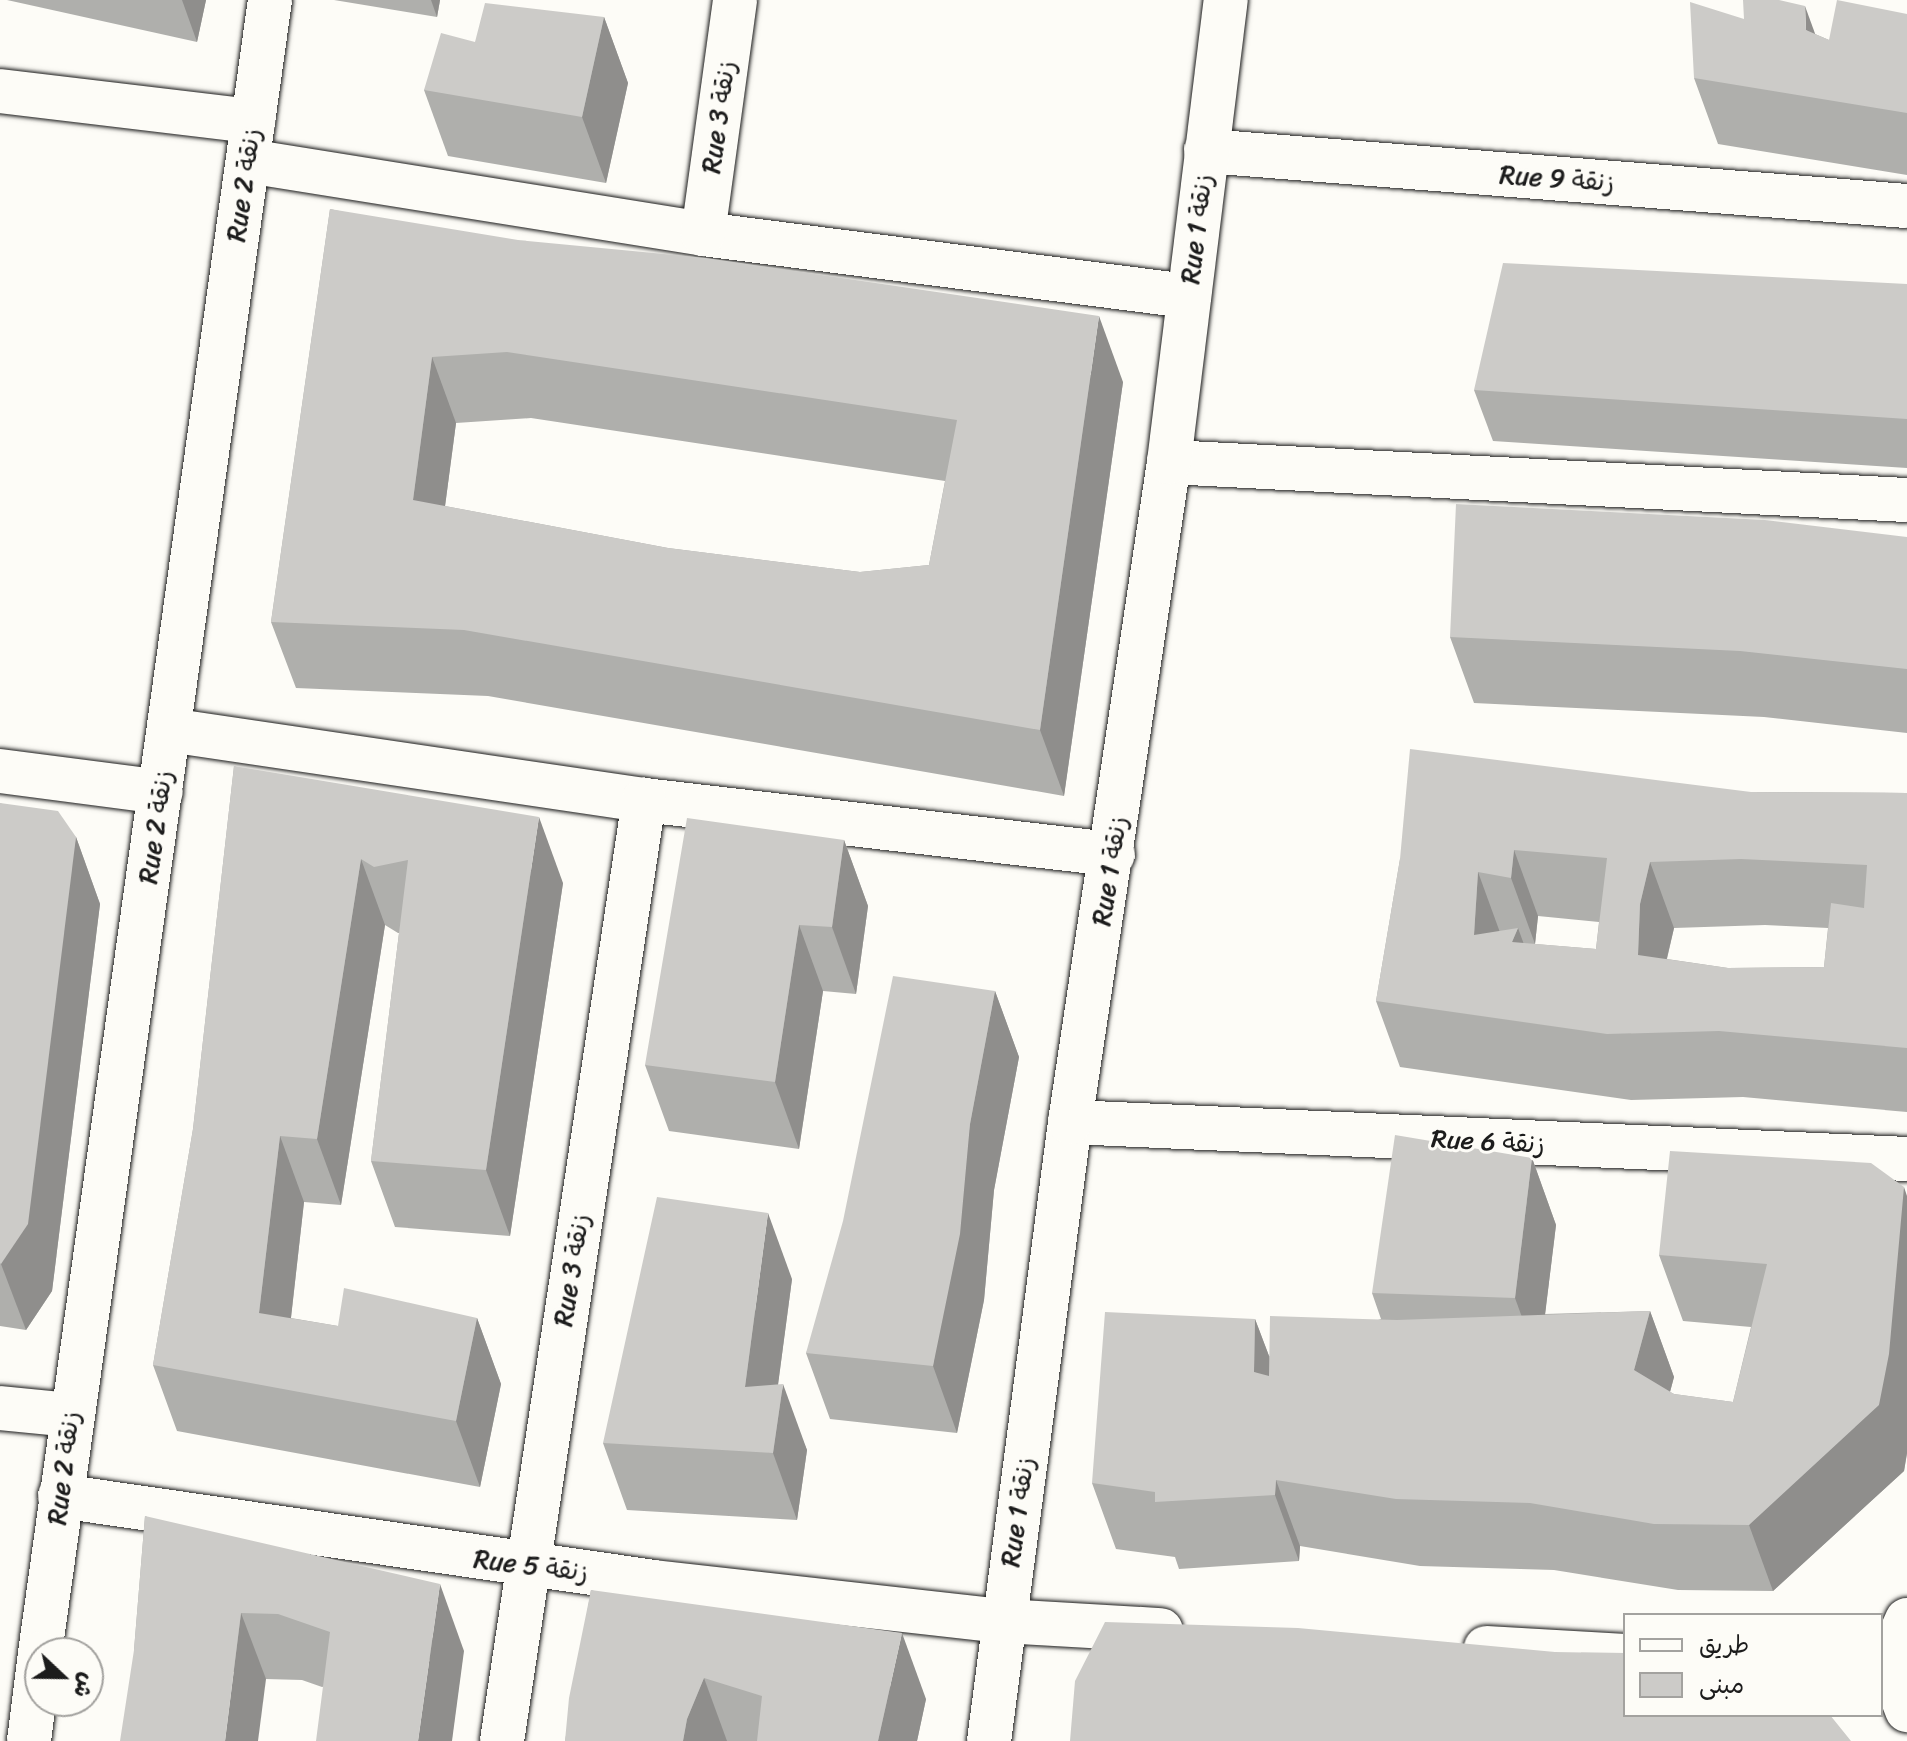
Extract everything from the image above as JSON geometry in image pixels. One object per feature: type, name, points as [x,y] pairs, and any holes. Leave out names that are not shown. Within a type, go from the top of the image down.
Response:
[{"type":"street","name":"Rue 2 زنقة","points":[[42,1637],[270,0]]},
{"type":"street","name":"Rue 3 زنقة","points":[[703,234],[735,0]]},
{"type":"street","name":"Rue 1 زنقة","points":[[989,1741],[1070,1122],[1113,854],[1169,462],[1226,0]]},
{"type":"street","points":[[0,91],[703,234],[1189,296]]},
{"type":"street","name":"Rue 9 زنقة","points":[[1206,151],[1907,206]]},
{"type":"street","points":[[1169,462],[1907,500]]},
{"type":"street","points":[[169,730],[644,800],[1113,854]]},
{"type":"street","points":[[0,771],[161,792]]},
{"type":"street","name":"Rue 3 زنقة","points":[[502,1741],[644,800]]},
{"type":"street","name":"Rue 6 زنقة","points":[[1070,1122],[1907,1159]]},
{"type":"street","points":[[0,1408],[71,1415]]},
{"type":"street","name":"Rue 5 زنقة","points":[[60,1496],[527,1566],[1003,1621],[1195,1632]]},
{"type":"street","points":[[1893,1684],[1893,1651],[1907,1620]]},
{"type":"street","points":[[1450,1646],[1623,1656]]},
{"type":"street","name":"Rue 2 زنقة","points":[[29,1741],[32,1717]]},
{"type":"building","points":[[1743,0],[1779,0],[1805,6],[1806,30],[1829,40],[1837,0],[1907,14],[1907,113],[1694,78],[1690,2],[1744,19]]},
{"type":"building","points":[[485,3],[604,17],[582,117],[424,90],[441,33],[475,42]]},
{"type":"building","points":[[330,209],[518,240],[706,258],[1099,316],[1040,730],[464,630],[271,622]],"holes":[[[507,352],[957,420],[929,565],[860,572],[668,548],[413,500],[432,357]]]},
{"type":"building","points":[[1503,263],[1907,284],[1907,419],[1474,390]]},
{"type":"building","points":[[1456,504],[1765,520],[1907,537],[1907,669],[1740,651],[1450,637]]},
{"type":"building","points":[[1410,749],[1751,792],[1907,793],[1907,1048],[1719,1031],[1607,1034],[1376,1001],[1400,859]],"holes":[[[1514,850],[1607,858],[1596,949],[1512,942],[1518,928],[1474,935],[1478,872],[1511,878]],[[1741,859],[1867,865],[1864,908],[1831,903],[1824,967],[1728,968],[1638,955],[1640,904],[1650,862]]]},
{"type":"building","points":[[234,766],[539,817],[486,1170],[371,1161],[408,860],[374,867],[361,859],[317,1139],[280,1136],[259,1313],[338,1326],[344,1288],[477,1318],[456,1421],[153,1365],[193,1129]]},
{"type":"building","points":[[0,803],[58,811],[76,837],[28,1224],[1,1264],[0,1263]]},
{"type":"building","points":[[687,818],[844,840],[832,927],[799,925],[775,1082],[645,1065]]},
{"type":"building","points":[[893,976],[995,991],[970,1124],[960,1234],[933,1366],[806,1353],[843,1221]]},
{"type":"building","points":[[1395,1135],[1532,1158],[1515,1298],[1372,1293]]},
{"type":"building","points":[[1670,1151],[1871,1163],[1904,1187],[1889,1354],[1879,1405],[1749,1525],[1654,1524],[1530,1503],[1396,1499],[1276,1480],[1275,1495],[1155,1502],[1155,1492],[1092,1483],[1105,1312],[1255,1319],[1254,1372],[1269,1376],[1270,1316],[1397,1320],[1650,1311],[1634,1370],[1674,1394],[1733,1402],[1767,1264],[1659,1255]]},
{"type":"building","points":[[657,1197],[768,1213],[745,1387],[783,1384],[773,1453],[603,1443]]},
{"type":"building","points":[[145,1516],[440,1584],[418,1741],[316,1741],[330,1632],[278,1614],[241,1613],[225,1741],[120,1741],[134,1650]]},
{"type":"building","points":[[591,1590],[902,1633],[878,1741],[757,1741],[762,1696],[704,1678],[687,1719],[683,1741],[565,1741],[569,1698]]},
{"type":"building","points":[[1105,1622],[1298,1628],[1555,1652],[1623,1653],[1623,1717],[1832,1717],[1851,1741],[1070,1741],[1075,1681]]}]
